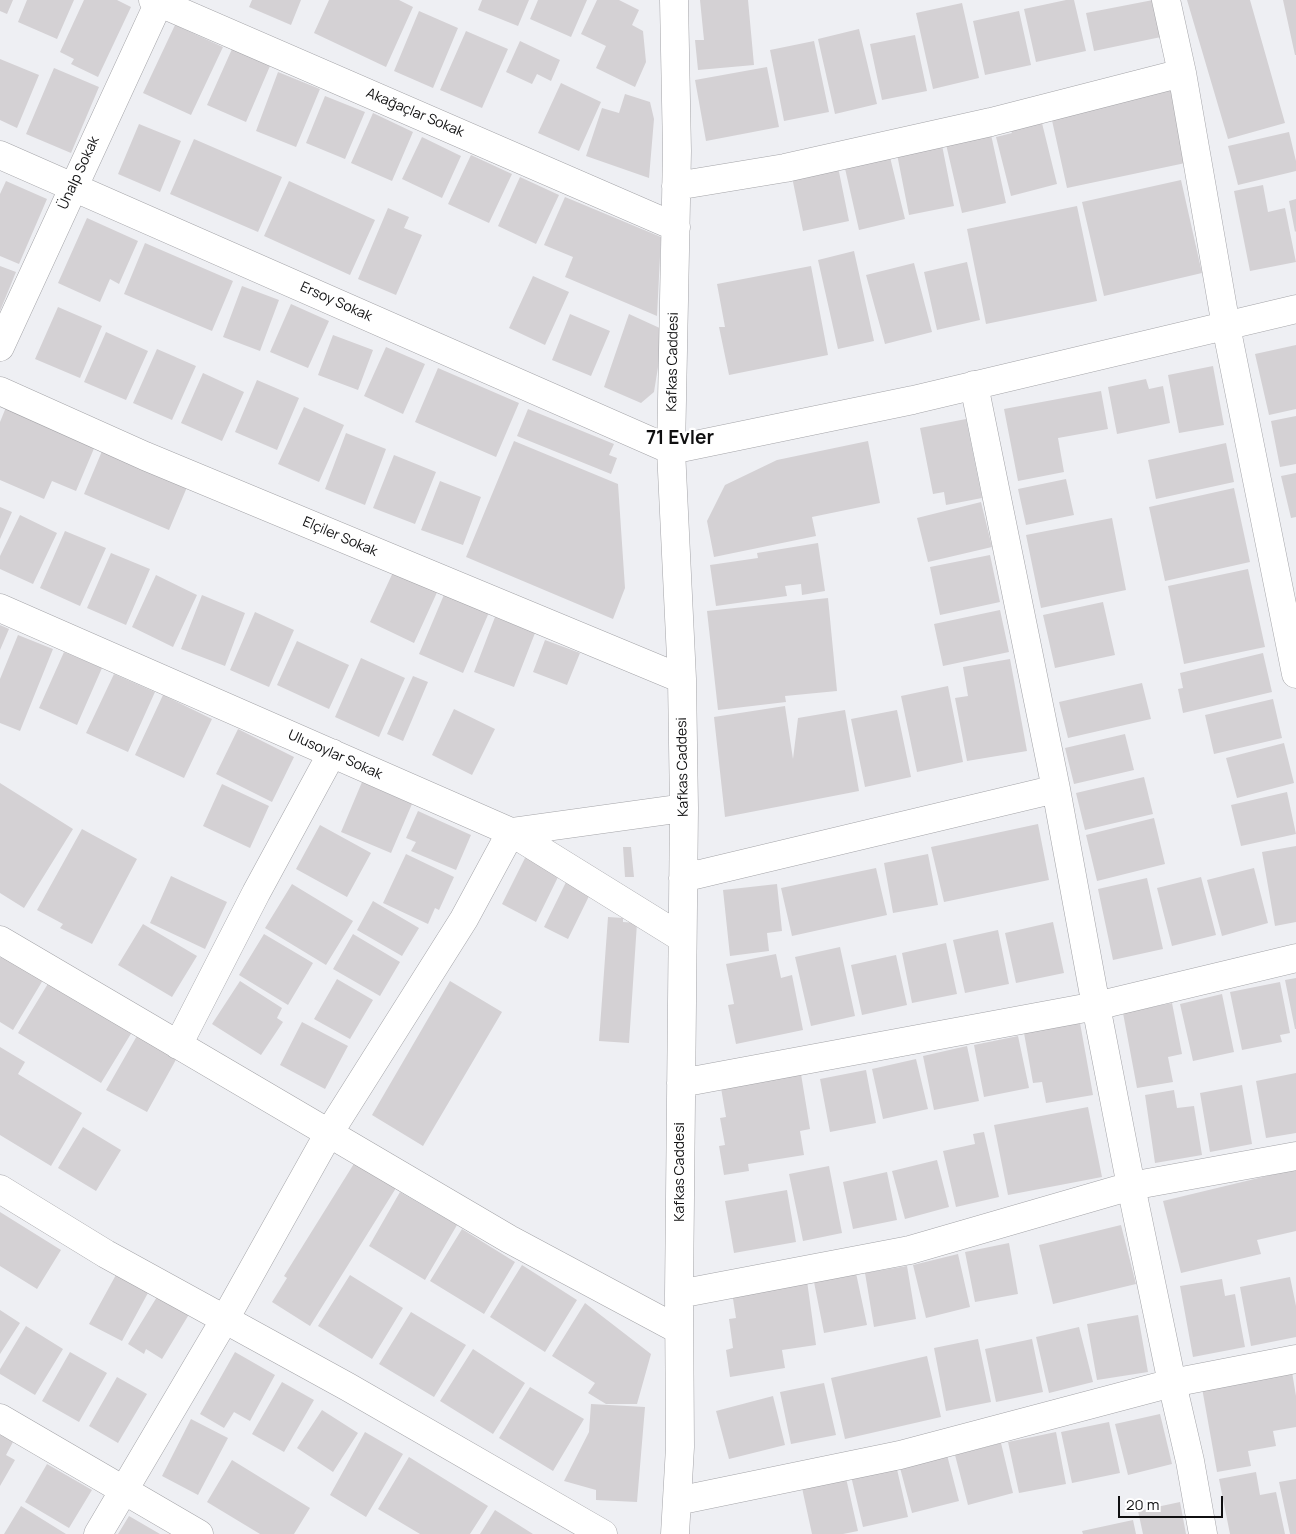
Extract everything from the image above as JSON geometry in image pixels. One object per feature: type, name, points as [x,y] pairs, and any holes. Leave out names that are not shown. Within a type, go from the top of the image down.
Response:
[{"type":"street","points":[[1166,0],[1182,73],[1226,326],[1296,674]]},
{"type":"street","name":"Ünalp Sokak","points":[[0,347],[157,1]]},
{"type":"street","name":"Akağaçlar Sokak","points":[[157,1],[676,227]]},
{"type":"street","name":"Kafkas Caddesi","points":[[669,2],[677,151],[671,450],[682,680],[684,808],[680,1083],[680,1447],[675,1534]]},
{"type":"street","points":[[676,186],[794,166],[991,122],[1182,73]]},
{"type":"street","name":"Ersoy Sokak","points":[[0,156],[671,450]]},
{"type":"street","points":[[671,450],[913,400],[1296,309]]},
{"type":"street","points":[[974,385],[1056,789],[1096,1006],[1172,1383],[1190,1461],[1203,1534]]},
{"type":"street","name":"Elçiler Sokak","points":[[0,390],[145,456],[682,680]]},
{"type":"street","name":"Ulusoylar Sokak","points":[[0,608],[511,832],[682,938]]},
{"type":"street","points":[[178,1045],[256,893],[332,753]]},
{"type":"street","points":[[683,878],[1056,789]]},
{"type":"street","points":[[98,1534],[225,1319],[329,1133],[464,920],[511,832],[684,808]]},
{"type":"street","points":[[0,940],[509,1239],[679,1330]]},
{"type":"street","points":[[680,1083],[1096,1006],[1296,958]]},
{"type":"street","points":[[679,1294],[910,1250],[1132,1186],[1296,1156]]},
{"type":"street","points":[[0,1189],[106,1254],[348,1387],[604,1534]]},
{"type":"street","points":[[677,1501],[900,1455],[1172,1383],[1296,1359]]},
{"type":"street","points":[[0,1418],[199,1534]]},
{"type":"building","points":[[0,0],[13,0],[7,14],[0,11]]},
{"type":"building","points":[[27,0],[74,0],[57,39],[18,22]]},
{"type":"building","points":[[84,0],[117,0],[131,7],[98,77],[71,64],[74,59],[60,52]]},
{"type":"building","points":[[252,0],[301,0],[291,25],[249,7]]},
{"type":"building","points":[[329,0],[399,0],[413,7],[386,67],[314,33]]},
{"type":"building","points":[[482,0],[529,0],[518,26],[478,10]]},
{"type":"building","points":[[538,0],[587,0],[571,37],[530,19]]},
{"type":"building","points":[[597,0],[619,0],[639,10],[632,25],[643,31],[646,62],[635,87],[596,68],[606,46],[581,34]]},
{"type":"building","points":[[700,0],[748,0],[754,65],[698,70],[695,40],[704,40]]},
{"type":"building","points":[[1074,0],[1086,51],[1036,62],[1024,9]]},
{"type":"building","points":[[1153,0],[1161,37],[1094,51],[1086,13]]},
{"type":"building","points":[[1187,0],[1250,0],[1285,123],[1228,139]]},
{"type":"building","points":[[1283,0],[1296,0],[1296,55],[1295,55]]},
{"type":"building","points":[[962,3],[979,78],[933,89],[916,13]]},
{"type":"building","points":[[419,11],[458,28],[433,88],[394,71]]},
{"type":"building","points":[[1019,11],[1031,65],[985,75],[973,21]]},
{"type":"building","points":[[175,25],[223,47],[191,115],[143,93]]},
{"type":"building","points":[[859,29],[877,104],[835,114],[818,39]]},
{"type":"building","points":[[466,31],[508,49],[482,108],[440,90]]},
{"type":"building","points":[[915,35],[927,91],[882,100],[870,44]]},
{"type":"building","points":[[520,41],[560,60],[551,81],[537,74],[532,84],[506,72]]},
{"type":"building","points":[[814,41],[829,112],[784,121],[770,50]]},
{"type":"building","points":[[232,49],[270,66],[246,122],[207,105]]},
{"type":"building","points":[[0,59],[39,75],[17,128],[0,120]]},
{"type":"building","points":[[767,67],[779,127],[706,141],[695,80]]},
{"type":"building","points":[[54,68],[99,87],[71,153],[26,134]]},
{"type":"building","points":[[278,72],[320,89],[296,147],[256,131]]},
{"type":"building","points":[[561,83],[601,102],[579,151],[538,133]]},
{"type":"building","points":[[1174,89],[1190,162],[1067,188],[1051,116]]},
{"type":"building","points":[[625,94],[650,102],[654,119],[649,178],[586,156],[602,108],[619,113]]},
{"type":"building","points":[[325,96],[365,112],[345,159],[306,143]]},
{"type":"building","points":[[373,113],[413,132],[392,181],[351,163]]},
{"type":"building","points":[[1041,119],[1057,184],[1011,196],[996,137],[1012,133],[1010,127]]},
{"type":"building","points":[[139,124],[181,141],[160,192],[118,174]]},
{"type":"building","points":[[990,130],[1006,203],[962,213],[945,140]]},
{"type":"building","points":[[1289,132],[1296,161],[1296,171],[1238,185],[1228,146]]},
{"type":"building","points":[[422,137],[461,156],[442,198],[402,179]]},
{"type":"building","points":[[194,139],[282,177],[258,232],[170,194]]},
{"type":"building","points":[[941,140],[954,206],[909,215],[896,149]]},
{"type":"building","points":[[889,153],[905,219],[859,230],[844,164]]},
{"type":"building","points":[[471,155],[512,174],[489,223],[448,204]]},
{"type":"building","points":[[837,162],[849,221],[803,231],[791,172]]},
{"type":"building","points":[[520,177],[559,195],[536,244],[498,226]]},
{"type":"building","points":[[1181,180],[1202,273],[1104,296],[1082,202]]},
{"type":"building","points":[[6,181],[47,199],[19,264],[0,256],[0,194]]},
{"type":"building","points":[[289,181],[375,220],[350,275],[264,236]]},
{"type":"building","points":[[1263,185],[1268,212],[1285,208],[1296,262],[1250,271],[1234,191]]},
{"type":"building","points":[[565,197],[661,237],[657,316],[565,277],[573,257],[544,245]]},
{"type":"building","points":[[1296,199],[1296,231],[1295,232],[1289,201]]},
{"type":"building","points":[[1077,206],[1097,301],[986,324],[967,229]]},
{"type":"building","points":[[388,208],[409,217],[404,228],[422,235],[396,295],[358,279]]},
{"type":"building","points":[[87,218],[138,241],[119,284],[110,279],[100,302],[58,283]]},
{"type":"building","points":[[145,243],[233,281],[212,331],[124,294]]},
{"type":"building","points":[[854,251],[874,341],[838,349],[818,260]]},
{"type":"building","points":[[967,262],[980,320],[937,330],[924,272]]},
{"type":"building","points":[[914,263],[932,332],[885,344],[866,275]]},
{"type":"building","points":[[0,266],[16,272],[0,311]]},
{"type":"building","points":[[811,266],[828,355],[729,375],[719,327],[725,327],[717,284]]},
{"type":"building","points":[[533,276],[569,292],[545,345],[509,328]]},
{"type":"building","points":[[242,286],[279,300],[260,351],[223,337]]},
{"type":"building","points":[[291,304],[329,321],[308,368],[270,352]]},
{"type":"building","points":[[58,307],[102,326],[80,378],[35,359]]},
{"type":"building","points":[[570,314],[610,331],[591,376],[552,360]]},
{"type":"building","points":[[629,314],[664,330],[654,392],[641,403],[604,387]]},
{"type":"building","points":[[106,332],[148,351],[126,400],[84,382]]},
{"type":"building","points":[[333,335],[373,350],[358,390],[318,375]]},
{"type":"building","points":[[1296,345],[1296,409],[1269,415],[1255,354]]},
{"type":"building","points":[[386,347],[425,364],[403,414],[364,396]]},
{"type":"building","points":[[157,349],[196,366],[172,420],[133,403]]},
{"type":"building","points":[[1213,366],[1224,425],[1179,433],[1168,375]]},
{"type":"building","points":[[438,368],[519,403],[496,457],[415,422]]},
{"type":"building","points":[[203,373],[244,392],[222,441],[181,423]]},
{"type":"building","points":[[1146,379],[1149,389],[1163,386],[1170,423],[1117,434],[1108,387]]},
{"type":"building","points":[[257,380],[299,398],[277,450],[235,432]]},
{"type":"building","points":[[1101,391],[1108,429],[1058,438],[1064,472],[1018,481],[1004,409]]},
{"type":"building","points":[[9,400],[98,439],[76,491],[52,481],[44,499],[0,480],[0,422]]},
{"type":"building","points":[[304,407],[344,425],[319,482],[278,464]]},
{"type":"building","points":[[528,409],[614,444],[609,455],[617,458],[611,474],[517,436]]},
{"type":"building","points":[[1296,416],[1296,464],[1280,467],[1271,421]]},
{"type":"building","points":[[966,419],[982,498],[946,505],[944,492],[933,494],[920,428]]},
{"type":"building","points":[[346,433],[386,449],[365,505],[325,489]]},
{"type":"building","points":[[514,441],[618,484],[625,588],[613,619],[466,557]]},
{"type":"building","points":[[868,441],[880,503],[812,517],[816,536],[714,557],[707,521],[725,485],[777,460]]},
{"type":"building","points":[[1226,443],[1234,482],[1156,499],[1148,460]]},
{"type":"building","points":[[105,444],[190,480],[169,530],[84,494]]},
{"type":"building","points":[[394,455],[436,472],[415,524],[373,508]]},
{"type":"building","points":[[1296,473],[1296,517],[1291,518],[1281,476]]},
{"type":"building","points":[[1066,479],[1074,515],[1026,525],[1018,489]]},
{"type":"building","points":[[440,481],[481,497],[463,545],[421,530]]},
{"type":"building","points":[[1234,488],[1250,562],[1165,581],[1149,507]]},
{"type":"building","points":[[981,502],[992,547],[928,562],[917,518]]},
{"type":"building","points":[[0,507],[12,512],[0,539]]},
{"type":"building","points":[[20,515],[57,533],[33,584],[0,569],[0,556]]},
{"type":"building","points":[[1112,518],[1126,590],[1041,608],[1026,535]]},
{"type":"building","points":[[65,531],[106,548],[80,606],[40,588]]},
{"type":"building","points":[[818,543],[825,591],[802,595],[801,584],[785,586],[787,596],[716,606],[710,565],[758,558],[757,553]]},
{"type":"building","points":[[111,553],[150,569],[126,625],[87,608]]},
{"type":"building","points":[[990,555],[1000,602],[940,615],[930,567]]},
{"type":"building","points":[[395,568],[439,588],[414,643],[370,622]]},
{"type":"building","points":[[1248,569],[1265,647],[1184,664],[1168,586]]},
{"type":"building","points":[[156,575],[197,595],[173,647],[132,627]]},
{"type":"building","points":[[446,590],[490,610],[463,673],[419,654]]},
{"type":"building","points":[[202,595],[245,613],[225,666],[181,649]]},
{"type":"building","points":[[828,598],[837,691],[785,696],[786,702],[718,710],[707,611]]},
{"type":"building","points":[[1103,602],[1115,655],[1055,668],[1043,615]]},
{"type":"building","points":[[1000,610],[1009,652],[943,666],[934,624]]},
{"type":"building","points":[[255,612],[294,630],[269,687],[230,670]]},
{"type":"building","points":[[495,617],[535,633],[514,687],[474,672]]},
{"type":"building","points":[[0,625],[9,629],[0,650]]},
{"type":"building","points":[[18,635],[53,649],[20,731],[0,723],[0,679]]},
{"type":"building","points":[[545,640],[580,653],[567,685],[533,672]]},
{"type":"building","points":[[297,641],[349,665],[329,709],[277,685]]},
{"type":"building","points":[[64,652],[102,668],[77,725],[39,708]]},
{"type":"building","points":[[1263,653],[1272,692],[1183,713],[1178,689],[1183,688],[1180,673]]},
{"type":"building","points":[[361,658],[405,678],[379,737],[335,717]]},
{"type":"building","points":[[1010,659],[1027,751],[967,761],[955,698],[968,696],[963,667]]},
{"type":"building","points":[[114,674],[155,692],[128,752],[86,733]]},
{"type":"building","points":[[413,676],[428,682],[403,741],[387,734]]},
{"type":"building","points":[[1142,683],[1151,719],[1068,738],[1059,702]]},
{"type":"building","points":[[948,686],[963,762],[917,772],[901,696]]},
{"type":"building","points":[[163,695],[212,719],[184,778],[135,755]]},
{"type":"building","points":[[1273,699],[1282,738],[1214,754],[1205,715]]},
{"type":"building","points":[[785,706],[793,759],[798,718],[845,710],[859,791],[725,817],[714,717]]},
{"type":"building","points":[[454,709],[495,729],[472,775],[432,755]]},
{"type":"building","points":[[897,710],[911,777],[865,787],[851,719]]},
{"type":"building","points":[[238,729],[294,757],[272,802],[216,774]]},
{"type":"building","points":[[1125,734],[1134,770],[1074,784],[1065,748]]},
{"type":"building","points":[[1284,743],[1294,783],[1237,798],[1226,758]]},
{"type":"building","points":[[1144,777],[1153,814],[1085,830],[1076,793]]},
{"type":"building","points":[[362,782],[412,804],[391,853],[341,832]]},
{"type":"building","points":[[0,783],[73,829],[24,908],[0,893]]},
{"type":"building","points":[[222,784],[269,806],[250,848],[203,826]]},
{"type":"building","points":[[1287,792],[1296,834],[1241,846],[1231,805]]},
{"type":"building","points":[[418,811],[471,835],[456,870],[411,851],[416,842],[406,838]]},
{"type":"building","points":[[1154,818],[1165,864],[1097,881],[1086,835]]},
{"type":"building","points":[[1038,824],[1049,880],[944,902],[931,847]]},
{"type":"building","points":[[320,825],[371,853],[347,897],[296,869]]},
{"type":"building","points":[[82,829],[137,859],[92,944],[60,928],[63,924],[37,910]]},
{"type":"building","points":[[1296,846],[1296,922],[1275,926],[1262,852]]},
{"type":"building","points":[[623,847],[631,847],[634,877],[625,877]]},
{"type":"building","points":[[406,854],[454,877],[439,910],[435,908],[428,924],[383,903]]},
{"type":"building","points":[[928,854],[938,905],[893,913],[884,863]]},
{"type":"building","points":[[526,856],[560,873],[536,922],[502,904]]},
{"type":"building","points":[[876,868],[887,915],[792,936],[781,888]]},
{"type":"building","points":[[1254,868],[1268,923],[1222,936],[1207,880]]},
{"type":"building","points":[[171,876],[227,902],[205,949],[150,923]]},
{"type":"building","points":[[1201,877],[1216,935],[1172,946],[1157,888]]},
{"type":"building","points":[[568,878],[592,890],[568,939],[544,927]]},
{"type":"building","points":[[1147,878],[1163,949],[1113,960],[1098,889]]},
{"type":"building","points":[[292,884],[353,921],[326,965],[265,928]]},
{"type":"building","points":[[777,884],[782,931],[767,933],[769,951],[730,956],[723,890]]},
{"type":"building","points":[[373,901],[419,928],[402,956],[357,930]]},
{"type":"building","points":[[608,917],[623,918],[623,922],[637,923],[629,1043],[599,1041]]},
{"type":"building","points":[[1053,922],[1064,973],[1016,983],[1005,933]]},
{"type":"building","points":[[143,924],[197,956],[172,997],[118,965]]},
{"type":"building","points":[[998,930],[1009,984],[965,993],[953,940]]},
{"type":"building","points":[[264,934],[313,963],[288,1005],[239,975]]},
{"type":"building","points":[[353,934],[400,962],[380,996],[333,969]]},
{"type":"building","points":[[946,943],[957,994],[912,1003],[902,953]]},
{"type":"building","points":[[840,947],[855,1016],[811,1026],[795,957]]},
{"type":"building","points":[[2,954],[43,980],[13,1030],[0,1022],[0,958]]},
{"type":"building","points":[[776,954],[781,978],[792,975],[803,1030],[736,1044],[728,1005],[734,1004],[726,964]]},
{"type":"building","points":[[896,955],[907,1005],[862,1015],[851,965]]},
{"type":"building","points":[[1296,978],[1296,1029],[1295,1029],[1285,980]]},
{"type":"building","points":[[337,979],[373,1000],[350,1039],[314,1019]]},
{"type":"building","points":[[240,981],[282,1008],[277,1018],[283,1022],[261,1055],[212,1024]]},
{"type":"building","points":[[450,981],[502,1012],[423,1146],[372,1115]]},
{"type":"building","points":[[49,982],[132,1032],[101,1083],[18,1033]]},
{"type":"building","points":[[1280,982],[1290,1033],[1280,1035],[1282,1042],[1242,1050],[1230,992]]},
{"type":"building","points":[[1222,994],[1234,1052],[1193,1061],[1180,1004]]},
{"type":"building","points":[[1172,1003],[1182,1054],[1168,1057],[1173,1082],[1137,1088],[1123,1013]]},
{"type":"building","points":[[302,1022],[348,1046],[325,1089],[280,1065]]},
{"type":"building","points":[[1080,1023],[1093,1095],[1046,1103],[1042,1082],[1033,1083],[1024,1033]]},
{"type":"building","points":[[138,1034],[178,1056],[147,1112],[106,1090]]},
{"type":"building","points":[[1018,1036],[1029,1088],[984,1097],[974,1045]]},
{"type":"building","points":[[967,1046],[979,1101],[934,1110],[923,1056]]},
{"type":"building","points":[[0,1047],[25,1062],[18,1074],[82,1113],[51,1166],[0,1135]]},
{"type":"building","points":[[916,1059],[928,1109],[883,1119],[872,1069]]},
{"type":"building","points":[[866,1070],[876,1123],[830,1132],[820,1079]]},
{"type":"building","points":[[1296,1073],[1296,1133],[1266,1138],[1256,1081]]},
{"type":"building","points":[[801,1074],[810,1129],[800,1131],[804,1155],[748,1164],[749,1171],[724,1175],[719,1146],[725,1145],[720,1118],[726,1117],[721,1088]]},
{"type":"building","points":[[1242,1085],[1252,1144],[1210,1152],[1200,1093]]},
{"type":"building","points":[[1174,1090],[1177,1108],[1194,1106],[1202,1155],[1155,1163],[1145,1095]]},
{"type":"building","points":[[1088,1107],[1102,1177],[1008,1195],[994,1125]]},
{"type":"building","points":[[83,1127],[121,1150],[96,1191],[58,1168]]},
{"type":"building","points":[[984,1132],[999,1197],[956,1207],[943,1151],[975,1144],[973,1134]]},
{"type":"building","points":[[937,1160],[949,1207],[905,1219],[892,1171]]},
{"type":"building","points":[[355,1162],[396,1188],[310,1326],[272,1302],[287,1278],[284,1276]]},
{"type":"building","points":[[829,1166],[842,1233],[803,1241],[789,1174]]},
{"type":"building","points":[[1296,1169],[1296,1231],[1257,1240],[1261,1254],[1181,1273],[1163,1201]]},
{"type":"building","points":[[887,1172],[897,1220],[853,1229],[843,1182]]},
{"type":"building","points":[[787,1190],[796,1242],[734,1253],[725,1201]]},
{"type":"building","points":[[400,1192],[457,1225],[425,1280],[369,1246]]},
{"type":"building","points":[[0,1212],[61,1250],[37,1289],[0,1266]]},
{"type":"building","points":[[1121,1225],[1136,1284],[1053,1304],[1039,1245]]},
{"type":"building","points":[[462,1229],[515,1262],[484,1314],[430,1281]]},
{"type":"building","points":[[1009,1243],[1018,1294],[975,1302],[965,1252]]},
{"type":"building","points":[[958,1254],[970,1307],[926,1318],[913,1265]]},
{"type":"building","points":[[522,1265],[577,1300],[545,1352],[490,1317]]},
{"type":"building","points":[[907,1266],[916,1319],[874,1327],[865,1273]]},
{"type":"building","points":[[117,1273],[149,1291],[122,1341],[89,1324]]},
{"type":"building","points":[[856,1273],[867,1325],[824,1333],[814,1282]]},
{"type":"building","points":[[350,1275],[403,1308],[372,1359],[318,1326]]},
{"type":"building","points":[[1290,1277],[1296,1306],[1296,1337],[1251,1346],[1240,1287]]},
{"type":"building","points":[[1222,1279],[1225,1296],[1235,1294],[1245,1347],[1193,1357],[1180,1286]]},
{"type":"building","points":[[807,1281],[816,1345],[782,1350],[785,1368],[730,1377],[726,1350],[733,1348],[729,1319],[736,1318],[732,1292]]},
{"type":"building","points":[[160,1292],[191,1311],[162,1359],[146,1349],[144,1354],[128,1344]]},
{"type":"building","points":[[585,1303],[651,1354],[637,1404],[606,1404],[588,1393],[595,1383],[552,1356]]},
{"type":"building","points":[[0,1310],[20,1323],[0,1354]]},
{"type":"building","points":[[411,1312],[466,1345],[434,1397],[379,1364]]},
{"type":"building","points":[[1138,1315],[1148,1372],[1097,1380],[1087,1324]]},
{"type":"building","points":[[26,1326],[63,1349],[35,1395],[0,1374],[0,1369]]},
{"type":"building","points":[[1079,1327],[1093,1382],[1049,1393],[1036,1337]]},
{"type":"building","points":[[978,1339],[991,1402],[946,1411],[934,1348]]},
{"type":"building","points":[[1032,1339],[1043,1392],[996,1402],[985,1349]]},
{"type":"building","points":[[473,1349],[525,1383],[493,1434],[440,1401]]},
{"type":"building","points":[[70,1352],[107,1373],[79,1422],[42,1401]]},
{"type":"building","points":[[235,1352],[275,1375],[250,1421],[234,1412],[224,1428],[200,1414]]},
{"type":"building","points":[[927,1356],[941,1417],[845,1439],[831,1378]]},
{"type":"building","points":[[1292,1372],[1296,1396],[1296,1427],[1273,1431],[1276,1446],[1248,1451],[1251,1466],[1217,1472],[1202,1388]]},
{"type":"building","points":[[117,1377],[147,1394],[118,1443],[89,1426]]},
{"type":"building","points":[[282,1382],[314,1400],[284,1452],[252,1434]]},
{"type":"building","points":[[824,1383],[836,1435],[791,1444],[780,1392]]},
{"type":"building","points":[[530,1387],[584,1419],[553,1471],[499,1438]]},
{"type":"building","points":[[773,1396],[785,1445],[729,1459],[716,1411]]},
{"type":"building","points":[[591,1404],[645,1407],[637,1502],[596,1500],[596,1490],[564,1481],[589,1432]]},
{"type":"building","points":[[322,1410],[358,1433],[333,1472],[297,1448]]},
{"type":"building","points":[[1160,1414],[1172,1464],[1128,1475],[1115,1424]]},
{"type":"building","points":[[191,1419],[228,1438],[198,1495],[162,1476]]},
{"type":"building","points":[[1109,1422],[1120,1473],[1072,1483],[1061,1432]]},
{"type":"building","points":[[365,1432],[403,1454],[366,1517],[330,1495]]},
{"type":"building","points":[[1056,1432],[1066,1484],[1019,1493],[1008,1442]]},
{"type":"building","points":[[0,1434],[13,1442],[6,1455],[15,1460],[0,1486]]},
{"type":"building","points":[[1001,1443],[1013,1493],[968,1505],[955,1455]]},
{"type":"building","points":[[946,1451],[959,1501],[912,1513],[899,1464]]},
{"type":"building","points":[[409,1457],[488,1506],[470,1534],[420,1534],[378,1509]]},
{"type":"building","points":[[232,1460],[310,1508],[294,1534],[260,1534],[207,1502]]},
{"type":"building","points":[[47,1464],[92,1490],[69,1528],[25,1502]]},
{"type":"building","points":[[896,1465],[908,1517],[863,1527],[851,1476]]},
{"type":"building","points":[[1256,1472],[1260,1495],[1276,1492],[1285,1534],[1230,1534],[1219,1479]]},
{"type":"building","points":[[846,1478],[858,1531],[843,1534],[812,1534],[802,1488]]},
{"type":"building","points":[[1296,1479],[1296,1534],[1290,1534],[1279,1482]]},
{"type":"building","points":[[1180,1502],[1186,1534],[1143,1534],[1138,1511]]},
{"type":"building","points":[[21,1506],[66,1534],[4,1534]]},
{"type":"building","points":[[495,1510],[533,1534],[480,1534]]},
{"type":"building","points":[[129,1516],[160,1534],[118,1534]]},
{"type":"building","points":[[1133,1520],[1136,1534],[1083,1534],[1082,1531]]},
{"type":"district","name":"71 Evler","points":[[680,439]]}]
